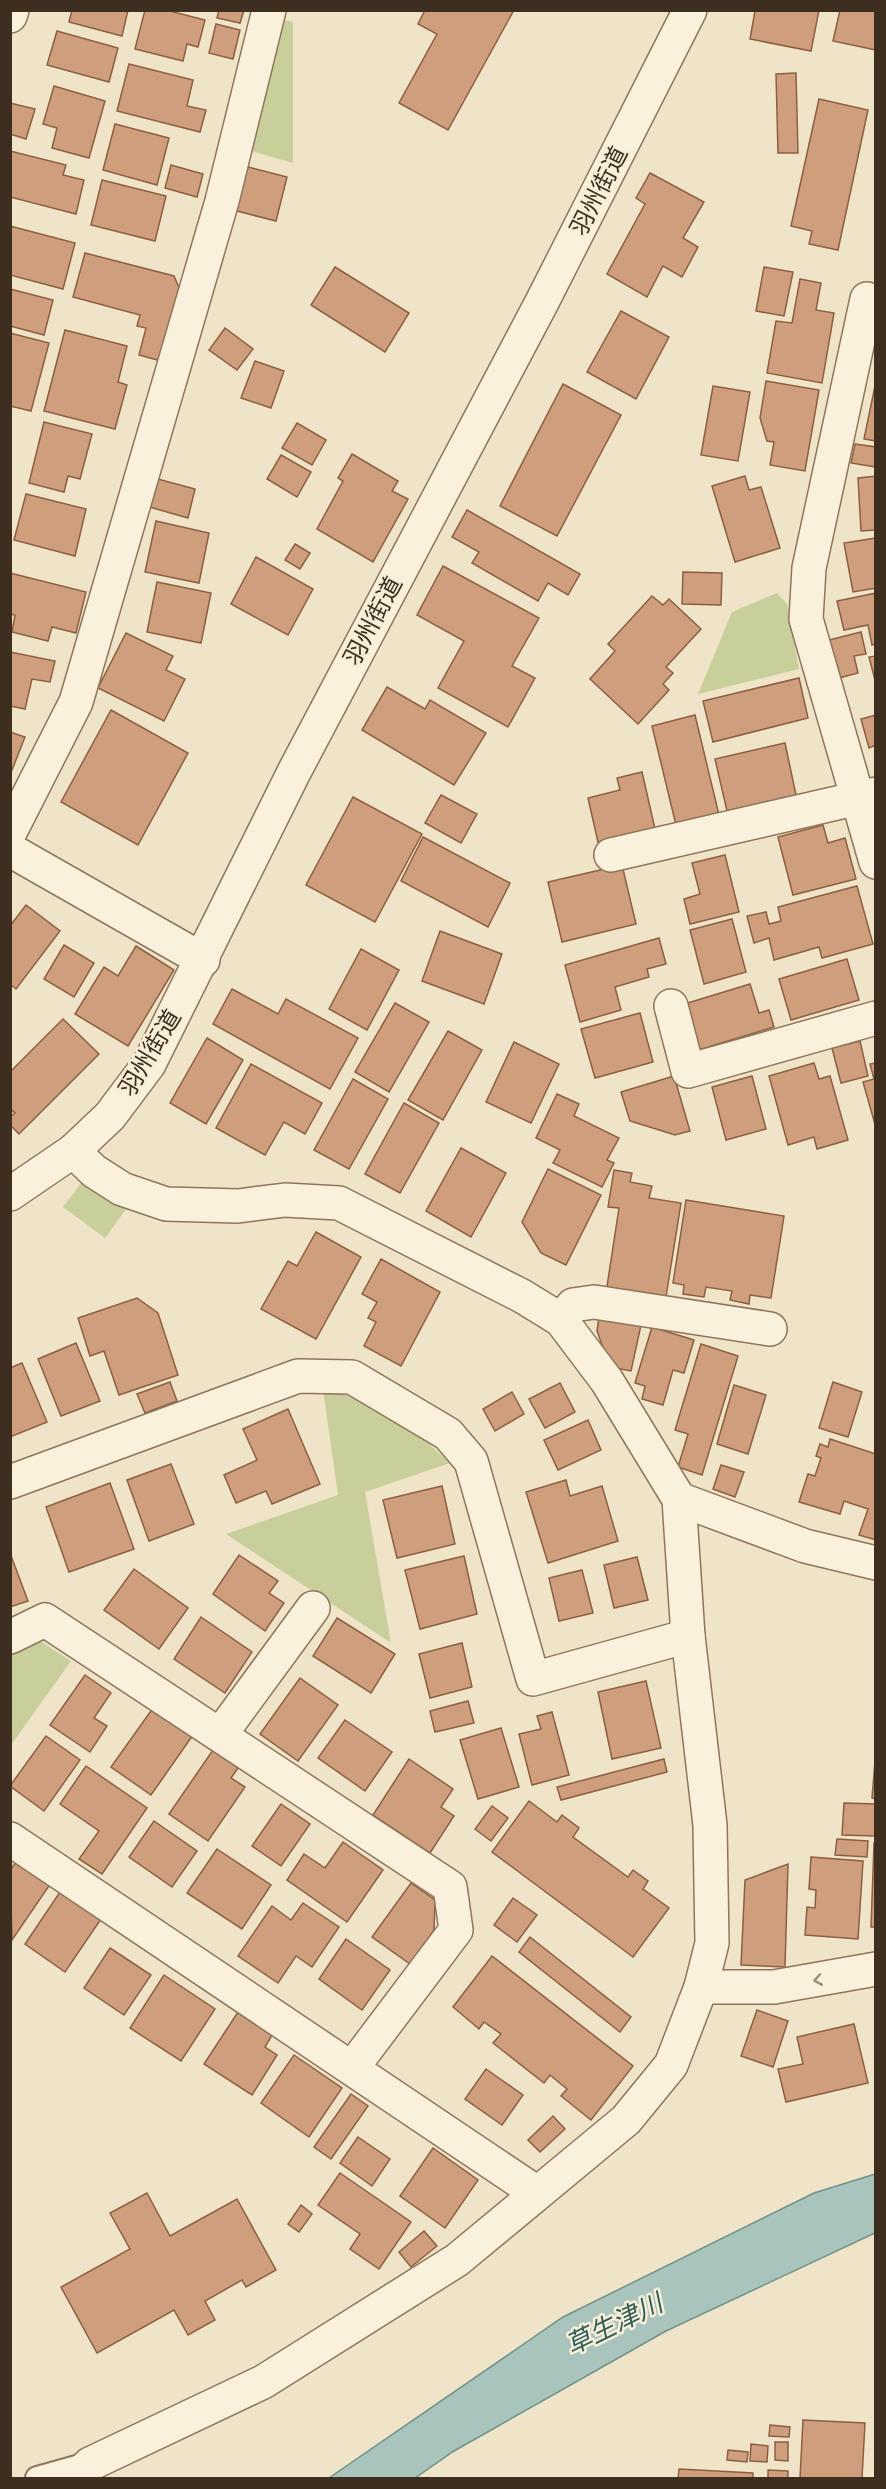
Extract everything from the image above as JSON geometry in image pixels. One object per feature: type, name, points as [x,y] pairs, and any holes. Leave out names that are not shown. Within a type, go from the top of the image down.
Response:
[{"type":"street","points":[[10,16],[12,10]]},
{"type":"street","points":[[10,832],[76,702],[222,201],[269,10]]},
{"type":"street","name":"羽州街道","points":[[10,1194],[73,1151],[110,1116],[149,1064],[203,960],[294,772],[542,302],[690,10]]},
{"type":"street","points":[[876,305],[867,299],[809,568],[806,619],[867,797],[876,862]]},
{"type":"street","points":[[611,855],[867,797]]},
{"type":"street","points":[[10,850],[203,960]]},
{"type":"street","points":[[671,1006],[688,1071],[876,1018]]},
{"type":"street","points":[[73,1151],[94,1172],[122,1189],[166,1204],[238,1206],[285,1200],[339,1203],[522,1296],[561,1320],[607,1381],[679,1499],[688,1636],[710,1825],[712,1943],[701,1987],[671,2065],[626,2120],[457,2259],[263,2382],[83,2471]]},
{"type":"street","points":[[561,1320],[573,1305],[594,1302],[770,1329]]},
{"type":"street","points":[[10,1482],[298,1376],[352,1377],[448,1434],[471,1461],[533,1679],[688,1636]]},
{"type":"street","points":[[679,1499],[805,1546],[876,1563]]},
{"type":"street","points":[[220,1735],[313,1608]]},
{"type":"street","points":[[10,1637],[45,1620],[450,1887],[456,1930],[352,2068]]},
{"type":"street","points":[[10,1839],[537,2193]]},
{"type":"street","points":[[701,1987],[774,1987],[876,1969]]},
{"type":"lane","points":[[37,2478],[83,2471]]},
{"type":"green space","points":[[276,18],[293,22],[293,163],[241,148]]},
{"type":"green space","points":[[777,593],[787,604],[799,669],[698,694],[732,612]]},
{"type":"green space","points":[[88,1174],[129,1205],[105,1238],[63,1207]]},
{"type":"green space","points":[[323,1390],[339,1391],[417,1433],[450,1463],[365,1492],[391,1643],[226,1534],[338,1495]]},
{"type":"green space","points":[[40,1641],[71,1661],[11,1745],[11,1644]]},
{"type":"water","name":"草生津川","points":[[875,2174],[875,2233],[666,2331],[454,2451],[415,2478],[329,2478],[563,2317],[814,2193]]},
{"type":"building","points":[[72,10],[128,10],[122,36],[69,22]]},
{"type":"building","points":[[145,10],[166,10],[205,20],[198,47],[187,44],[183,61],[135,49]]},
{"type":"building","points":[[219,10],[244,10],[240,23],[217,18]]},
{"type":"building","points":[[425,10],[514,10],[448,130],[399,103],[437,34],[418,24]]},
{"type":"building","points":[[819,10],[811,51],[750,39],[755,11]]},
{"type":"building","points":[[840,10],[876,10],[876,50],[833,41]]},
{"type":"building","points":[[216,24],[240,30],[233,59],[209,53]]},
{"type":"building","points":[[57,31],[118,48],[109,82],[47,65]]},
{"type":"building","points":[[129,64],[193,80],[187,106],[206,110],[200,132],[117,111]]},
{"type":"building","points":[[796,73],[798,153],[778,153],[776,74]]},
{"type":"building","points":[[54,86],[105,101],[89,158],[52,148],[57,128],[43,124]]},
{"type":"building","points":[[819,99],[868,110],[838,250],[809,244],[812,231],[791,226]]},
{"type":"building","points":[[10,103],[35,109],[26,139],[10,134]]},
{"type":"building","points":[[115,124],[169,138],[157,185],[103,170]]},
{"type":"building","points":[[10,151],[66,165],[63,175],[84,180],[76,214],[10,197]]},
{"type":"building","points":[[171,165],[203,174],[197,197],[165,188]]},
{"type":"building","points":[[244,166],[287,177],[276,221],[233,210]]},
{"type":"building","points":[[650,173],[704,202],[683,238],[698,247],[682,277],[663,266],[647,297],[607,274],[645,204],[636,198]]},
{"type":"building","points":[[102,180],[166,196],[155,241],[91,225]]},
{"type":"building","points":[[10,226],[75,243],[63,289],[10,275]]},
{"type":"building","points":[[85,253],[174,276],[180,290],[161,361],[139,355],[146,328],[137,326],[140,315],[73,297]]},
{"type":"building","points":[[335,267],[409,313],[385,352],[311,305]]},
{"type":"building","points":[[764,267],[793,272],[784,316],[756,311]]},
{"type":"building","points":[[800,279],[821,283],[816,310],[834,313],[822,383],[767,373],[776,321],[792,323]]},
{"type":"building","points":[[10,289],[53,300],[44,335],[10,326]]},
{"type":"building","points":[[621,311],[669,337],[636,399],[587,372]]},
{"type":"building","points":[[225,328],[253,349],[237,370],[209,350]]},
{"type":"building","points":[[65,330],[127,346],[118,382],[127,385],[115,429],[44,411]]},
{"type":"building","points":[[10,333],[49,343],[31,411],[10,406]]},
{"type":"building","points":[[255,361],[284,371],[271,408],[241,398]]},
{"type":"building","points":[[766,381],[819,390],[805,471],[770,465],[774,442],[767,441],[760,418]]},
{"type":"building","points":[[876,381],[876,441],[864,439]]},
{"type":"building","points":[[563,384],[621,415],[557,536],[500,506]]},
{"type":"building","points":[[713,386],[750,392],[738,461],[701,455]]},
{"type":"building","points":[[44,422],[92,434],[80,479],[68,476],[64,492],[29,483]]},
{"type":"building","points":[[297,423],[326,440],[312,465],[282,448]]},
{"type":"building","points":[[855,444],[876,447],[876,467],[851,463]]},
{"type":"building","points":[[352,454],[398,481],[392,491],[408,499],[373,562],[317,529],[343,481],[338,478]]},
{"type":"building","points":[[281,455],[311,472],[297,497],[267,479]]},
{"type":"building","points":[[745,476],[749,490],[761,487],[780,548],[735,562],[712,486]]},
{"type":"building","points":[[876,476],[876,530],[861,531],[858,478]]},
{"type":"building","points":[[154,478],[195,489],[188,518],[146,506]]},
{"type":"building","points":[[26,494],[86,509],[75,556],[14,540]]},
{"type":"building","points":[[467,510],[580,574],[568,595],[548,583],[538,601],[472,563],[479,552],[452,537]]},
{"type":"building","points":[[156,521],[209,533],[199,583],[145,572]]},
{"type":"building","points":[[876,538],[876,588],[853,592],[844,543]]},
{"type":"building","points":[[295,544],[310,553],[300,569],[285,560]]},
{"type":"building","points":[[256,557],[313,589],[288,635],[231,604]]},
{"type":"building","points":[[443,566],[539,618],[512,666],[535,678],[508,727],[438,688],[464,641],[417,615]]},
{"type":"building","points":[[683,572],[722,573],[721,605],[682,604]]},
{"type":"building","points":[[10,573],[86,592],[76,633],[52,627],[48,641],[12,632],[15,615],[10,614]]},
{"type":"building","points":[[157,582],[211,593],[201,643],[147,632]]},
{"type":"building","points":[[876,593],[876,644],[872,645],[868,625],[844,630],[837,601]]},
{"type":"building","points":[[652,596],[663,605],[669,599],[701,629],[666,667],[673,673],[663,684],[669,690],[638,724],[590,679],[615,651],[608,644]]},
{"type":"building","points":[[861,632],[866,654],[854,656],[858,673],[839,678],[829,640]]},
{"type":"building","points":[[126,633],[173,656],[166,670],[185,679],[164,721],[98,688]]},
{"type":"building","points":[[10,652],[55,661],[50,682],[32,679],[25,709],[10,706]]},
{"type":"building","points":[[876,656],[876,684],[869,657]]},
{"type":"building","points":[[799,678],[808,718],[713,742],[703,701]]},
{"type":"building","points":[[387,687],[425,709],[430,700],[486,733],[454,785],[362,730]]},
{"type":"building","points":[[111,710],[188,753],[138,845],[61,802]]},
{"type":"building","points":[[695,715],[719,815],[676,825],[652,726]]},
{"type":"building","points":[[876,715],[876,745],[869,748],[861,719]]},
{"type":"building","points":[[10,732],[25,737],[10,775]]},
{"type":"building","points":[[785,743],[796,795],[727,811],[715,759]]},
{"type":"building","points":[[642,772],[655,829],[598,842],[588,798],[620,790],[617,778]]},
{"type":"building","points":[[441,795],[477,814],[461,843],[425,823]]},
{"type":"building","points":[[353,797],[422,834],[375,922],[306,885]]},
{"type":"building","points":[[823,825],[828,843],[845,838],[856,879],[793,895],[778,837]]},
{"type":"building","points":[[423,837],[510,883],[488,927],[401,881]]},
{"type":"building","points":[[725,855],[739,912],[690,924],[684,899],[700,894],[692,863]]},
{"type":"building","points":[[622,865],[636,924],[562,942],[548,882]]},
{"type":"building","points":[[857,886],[873,944],[822,958],[819,947],[774,960],[769,938],[754,943],[747,916],[766,912],[769,924],[781,921],[778,907]]},
{"type":"building","points":[[26,905],[60,931],[16,989],[10,984],[10,926]]},
{"type":"building","points":[[732,919],[746,972],[704,984],[690,930]]},
{"type":"building","points":[[440,931],[502,954],[484,1004],[422,981]]},
{"type":"building","points":[[659,938],[666,964],[647,969],[649,977],[615,987],[621,1010],[580,1022],[565,965]]},
{"type":"building","points":[[64,945],[94,963],[74,997],[44,979]]},
{"type":"building","points":[[136,946],[174,970],[128,1046],[75,1014],[104,967],[118,976]]},
{"type":"building","points":[[361,949],[399,970],[367,1030],[329,1009]]},
{"type":"building","points":[[847,959],[859,1000],[791,1020],[779,979]]},
{"type":"building","points":[[750,984],[759,1013],[769,1010],[774,1027],[692,1052],[678,1006]]},
{"type":"building","points":[[232,989],[278,1014],[286,999],[358,1038],[330,1089],[213,1024]]},
{"type":"building","points":[[395,1003],[429,1022],[389,1092],[355,1072]]},
{"type":"building","points":[[640,1013],[653,1062],[595,1078],[581,1029]]},
{"type":"building","points":[[63,1019],[99,1054],[19,1134],[10,1125],[10,1117],[15,1113],[10,1108],[10,1072]]},
{"type":"building","points":[[448,1031],[482,1050],[443,1120],[408,1100]]},
{"type":"building","points":[[207,1038],[243,1060],[206,1124],[170,1103]]},
{"type":"building","points":[[860,1041],[868,1076],[841,1083],[832,1048]]},
{"type":"building","points":[[514,1042],[559,1064],[531,1123],[486,1102]]},
{"type":"building","points":[[814,1063],[819,1079],[830,1076],[848,1140],[817,1149],[814,1137],[788,1145],[769,1076]]},
{"type":"building","points":[[876,1063],[876,1128],[863,1082],[874,1079],[870,1064]]},
{"type":"building","points":[[251,1064],[322,1103],[305,1134],[284,1122],[265,1155],[216,1128]]},
{"type":"building","points":[[674,1076],[690,1131],[675,1135],[630,1121],[621,1092]]},
{"type":"building","points":[[752,1076],[766,1129],[726,1140],[712,1087]]},
{"type":"building","points":[[353,1079],[388,1099],[349,1169],[314,1150]]},
{"type":"building","points":[[557,1094],[579,1104],[574,1116],[619,1138],[607,1160],[614,1163],[602,1187],[553,1163],[560,1150],[536,1138]]},
{"type":"building","points":[[404,1103],[439,1123],[400,1193],[365,1174]]},
{"type":"building","points":[[461,1148],[506,1173],[471,1237],[426,1211]]},
{"type":"building","points":[[548,1169],[601,1195],[566,1265],[541,1253],[522,1222]]},
{"type":"building","points":[[614,1170],[632,1173],[630,1182],[652,1186],[649,1198],[681,1203],[665,1303],[606,1293],[619,1208],[608,1207]]},
{"type":"building","points":[[686,1200],[784,1216],[771,1298],[750,1295],[749,1304],[730,1300],[732,1291],[706,1287],[704,1297],[683,1294],[684,1285],[673,1283]]},
{"type":"building","points":[[316,1232],[361,1257],[316,1339],[261,1309],[288,1261],[297,1266]]},
{"type":"building","points":[[381,1259],[440,1292],[401,1366],[364,1346],[376,1322],[368,1318],[377,1302],[362,1294]]},
{"type":"building","points":[[137,1298],[158,1313],[178,1375],[119,1395],[104,1351],[90,1356],[78,1318]]},
{"type":"building","points":[[599,1317],[641,1325],[631,1371],[610,1367],[597,1331]]},
{"type":"building","points":[[652,1327],[694,1340],[684,1373],[673,1370],[663,1405],[642,1399],[645,1386],[635,1383]]},
{"type":"building","points":[[76,1343],[100,1401],[61,1416],[38,1359]]},
{"type":"building","points":[[701,1344],[738,1356],[702,1475],[678,1467],[688,1434],[675,1430]]},
{"type":"building","points":[[22,1363],[47,1422],[10,1437],[10,1368]]},
{"type":"building","points":[[170,1382],[177,1401],[145,1413],[137,1394]]},
{"type":"building","points":[[833,1382],[862,1392],[848,1437],[819,1428]]},
{"type":"building","points":[[560,1383],[575,1412],[545,1428],[529,1399]]},
{"type":"building","points":[[734,1385],[766,1395],[748,1454],[717,1444]]},
{"type":"building","points":[[512,1392],[524,1414],[495,1431],[483,1409]]},
{"type":"building","points":[[288,1409],[320,1484],[272,1504],[266,1491],[236,1503],[224,1475],[257,1460],[243,1429]]},
{"type":"building","points":[[588,1420],[601,1450],[558,1470],[544,1440]]},
{"type":"building","points":[[830,1439],[876,1454],[876,1540],[859,1535],[868,1509],[844,1501],[840,1514],[799,1502],[808,1474],[815,1476],[821,1458],[816,1456],[820,1444],[828,1447]]},
{"type":"building","points":[[171,1464],[194,1524],[149,1541],[127,1480]]},
{"type":"building","points":[[721,1465],[744,1472],[735,1497],[713,1489]]},
{"type":"building","points":[[566,1480],[570,1496],[602,1486],[618,1541],[548,1563],[526,1492]]},
{"type":"building","points":[[110,1483],[134,1549],[69,1572],[46,1507]]},
{"type":"building","points":[[442,1486],[455,1544],[397,1558],[383,1500]]},
{"type":"building","points":[[10,1553],[28,1601],[10,1607]]},
{"type":"building","points":[[239,1555],[278,1581],[269,1593],[284,1603],[265,1631],[213,1594]]},
{"type":"building","points":[[464,1556],[477,1614],[420,1629],[405,1570]]},
{"type":"building","points":[[637,1557],[648,1600],[614,1608],[604,1565]]},
{"type":"building","points":[[134,1569],[188,1608],[159,1649],[104,1610]]},
{"type":"building","points":[[582,1570],[593,1613],[559,1621],[549,1578]]},
{"type":"building","points":[[201,1617],[252,1652],[225,1693],[174,1659]]},
{"type":"building","points":[[337,1618],[395,1654],[371,1693],[313,1656]]},
{"type":"building","points":[[462,1643],[472,1687],[430,1698],[419,1654]]},
{"type":"building","points":[[85,1675],[111,1693],[94,1718],[107,1726],[90,1752],[50,1725]]},
{"type":"building","points":[[300,1678],[338,1705],[298,1761],[260,1734]]},
{"type":"building","points":[[646,1681],[661,1748],[612,1759],[598,1692]]},
{"type":"building","points":[[468,1701],[474,1723],[435,1732],[430,1711]]},
{"type":"building","points":[[153,1708],[193,1735],[151,1795],[111,1767]]},
{"type":"building","points":[[552,1712],[569,1775],[532,1785],[519,1734],[541,1729],[537,1716]]},
{"type":"building","points":[[345,1720],[392,1752],[365,1791],[318,1758]]},
{"type":"building","points":[[501,1728],[519,1787],[478,1799],[460,1740]]},
{"type":"building","points":[[46,1736],[80,1760],[44,1811],[10,1786]]},
{"type":"building","points":[[876,1749],[876,1799],[872,1798]]},
{"type":"building","points":[[213,1750],[238,1768],[231,1778],[245,1787],[208,1841],[169,1814]]},
{"type":"building","points":[[409,1759],[453,1789],[441,1807],[454,1816],[430,1853],[373,1815]]},
{"type":"building","points":[[664,1759],[667,1772],[561,1800],[557,1787]]},
{"type":"building","points":[[86,1766],[147,1808],[102,1874],[79,1859],[99,1831],[60,1804]]},
{"type":"building","points":[[529,1801],[557,1822],[562,1815],[579,1828],[573,1837],[628,1877],[633,1870],[648,1881],[643,1889],[669,1908],[633,1957],[492,1852]]},
{"type":"building","points":[[844,1803],[876,1804],[876,1836],[842,1835]]},
{"type":"building","points":[[281,1804],[310,1824],[281,1866],[252,1846]]},
{"type":"building","points":[[492,1806],[508,1818],[491,1841],[475,1829]]},
{"type":"building","points":[[154,1821],[197,1851],[172,1887],[129,1857]]},
{"type":"building","points":[[837,1839],[868,1841],[867,1857],[835,1855]]},
{"type":"building","points":[[343,1842],[383,1870],[347,1922],[287,1880],[304,1854],[325,1868]]},
{"type":"building","points":[[874,1843],[876,1843],[876,1927],[871,1927]]},
{"type":"building","points":[[217,1849],[271,1885],[242,1929],[187,1893]]},
{"type":"building","points":[[811,1857],[863,1861],[858,1939],[805,1935],[807,1907],[815,1908],[816,1890],[809,1889]]},
{"type":"building","points":[[18,1860],[51,1883],[12,1940],[10,1870]]},
{"type":"building","points":[[788,1864],[785,1967],[741,1965],[745,1880]]},
{"type":"building","points":[[411,1883],[435,1900],[434,1930],[410,1964],[372,1937]]},
{"type":"building","points":[[60,1892],[101,1919],[65,1972],[25,1944]]},
{"type":"building","points":[[513,1898],[537,1915],[517,1942],[494,1925]]},
{"type":"building","points":[[303,1903],[339,1927],[312,1967],[296,1956],[278,1983],[238,1956],[272,1906],[291,1920]]},
{"type":"building","points":[[530,1937],[631,2017],[620,2032],[519,1952]]},
{"type":"building","points":[[346,1939],[390,1970],[362,2010],[319,1979]]},
{"type":"building","points":[[110,1948],[151,1975],[124,2015],[84,1988]]},
{"type":"building","points":[[492,1956],[633,2066],[591,2120],[561,2096],[567,2089],[550,2075],[544,2083],[493,2043],[501,2034],[484,2022],[479,2029],[453,2007]]},
{"type":"building","points":[[164,1975],[215,2009],[181,2061],[130,2028]]},
{"type":"building","points":[[757,2010],[788,2021],[773,2067],[741,2056]]},
{"type":"building","points":[[238,2012],[272,2035],[265,2047],[277,2055],[252,2095],[204,2064]]},
{"type":"building","points":[[854,2024],[868,2083],[786,2102],[778,2069],[803,2064],[797,2037]]},
{"type":"building","points":[[294,2055],[342,2088],[309,2137],[261,2103]]},
{"type":"building","points":[[486,2069],[523,2095],[502,2125],[465,2099]]},
{"type":"building","points":[[351,2094],[368,2106],[331,2159],[314,2147]]},
{"type":"building","points":[[553,2116],[565,2129],[540,2152],[528,2140]]},
{"type":"building","points":[[358,2137],[390,2159],[372,2186],[340,2163]]},
{"type":"building","points":[[433,2148],[478,2180],[445,2228],[400,2196]]},
{"type":"building","points":[[340,2173],[411,2222],[379,2269],[350,2249],[360,2234],[318,2205]]},
{"type":"building","points":[[147,2193],[170,2236],[237,2199],[276,2270],[246,2287],[242,2280],[205,2301],[215,2320],[188,2335],[174,2310],[97,2353],[61,2287],[130,2249],[110,2213]]},
{"type":"building","points":[[301,2205],[312,2214],[299,2232],[288,2224]]},
{"type":"building","points":[[424,2231],[437,2246],[411,2267],[399,2252]]},
{"type":"building","points":[[803,2420],[865,2423],[862,2478],[800,2478]]},
{"type":"building","points":[[770,2425],[790,2427],[789,2437],[769,2436]]},
{"type":"building","points":[[775,2442],[788,2442],[788,2461],[775,2460]]},
{"type":"building","points":[[751,2444],[768,2446],[767,2462],[750,2461]]},
{"type":"building","points":[[728,2450],[748,2452],[747,2462],[727,2460]]},
{"type":"building","points":[[679,2469],[753,2473],[753,2478],[678,2478]]},
{"type":"building","points":[[768,2470],[788,2471],[788,2478],[768,2478]]}]
